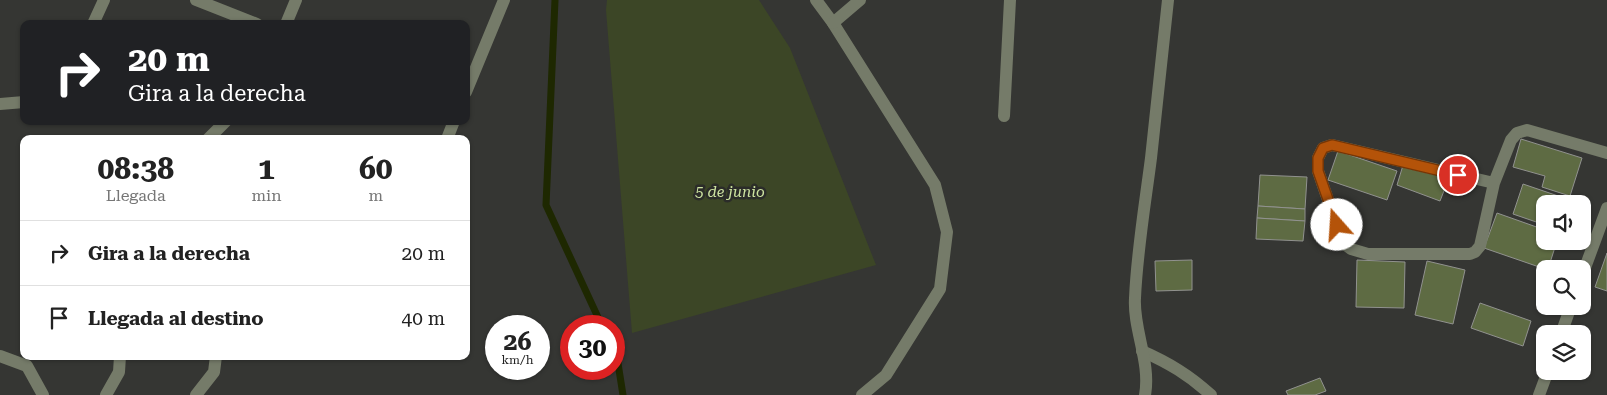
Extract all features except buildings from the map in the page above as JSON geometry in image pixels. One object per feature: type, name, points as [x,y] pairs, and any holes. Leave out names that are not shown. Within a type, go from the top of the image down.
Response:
[{"type":"street","points":[[95,20],[104,0]]},
{"type":"street","points":[[196,0],[247,20]]},
{"type":"street","points":[[288,20],[296,0]]},
{"type":"street","points":[[470,82],[504,0]]},
{"type":"street","points":[[816,0],[935,185],[947,232],[940,289],[886,375],[862,395]]},
{"type":"street","points":[[832,23],[860,0]]},
{"type":"street","points":[[1004,116],[1010,0]]},
{"type":"street","points":[[1145,395],[1146,374],[1137,327],[1135,301],[1137,266],[1168,0]]},
{"type":"street","points":[[0,104],[20,102]]},
{"type":"street","points":[[212,135],[222,125]]},
{"type":"street","points":[[1494,183],[1332,145],[1323,148],[1318,158],[1318,171],[1343,242],[1351,249],[1368,254],[1470,254],[1475,252],[1480,246],[1494,183],[1512,140],[1517,133],[1527,130],[1607,153]]},
{"type":"street","points":[[1588,260],[1607,208]]},
{"type":"street","points":[[1142,351],[1170,363],[1193,379],[1211,395]]},
{"type":"street","points":[[0,356],[27,366],[43,395]]},
{"type":"street","points":[[106,395],[119,372],[120,360]]},
{"type":"street","points":[[196,395],[214,372],[216,360]]},
{"type":"street","points":[[1539,395],[1545,380]]},
{"type":"green space","name":"5 de junio","points":[[607,0],[759,0],[790,48],[876,265],[632,333],[606,10]]},
{"type":"waterway","points":[[555,0],[546,205],[597,315]]},
{"type":"waterway","points":[[621,380],[623,395]]},
{"type":"route","points":[[1337,225],[1318,171],[1318,158],[1323,148],[1332,145],[1458,175]]}]
